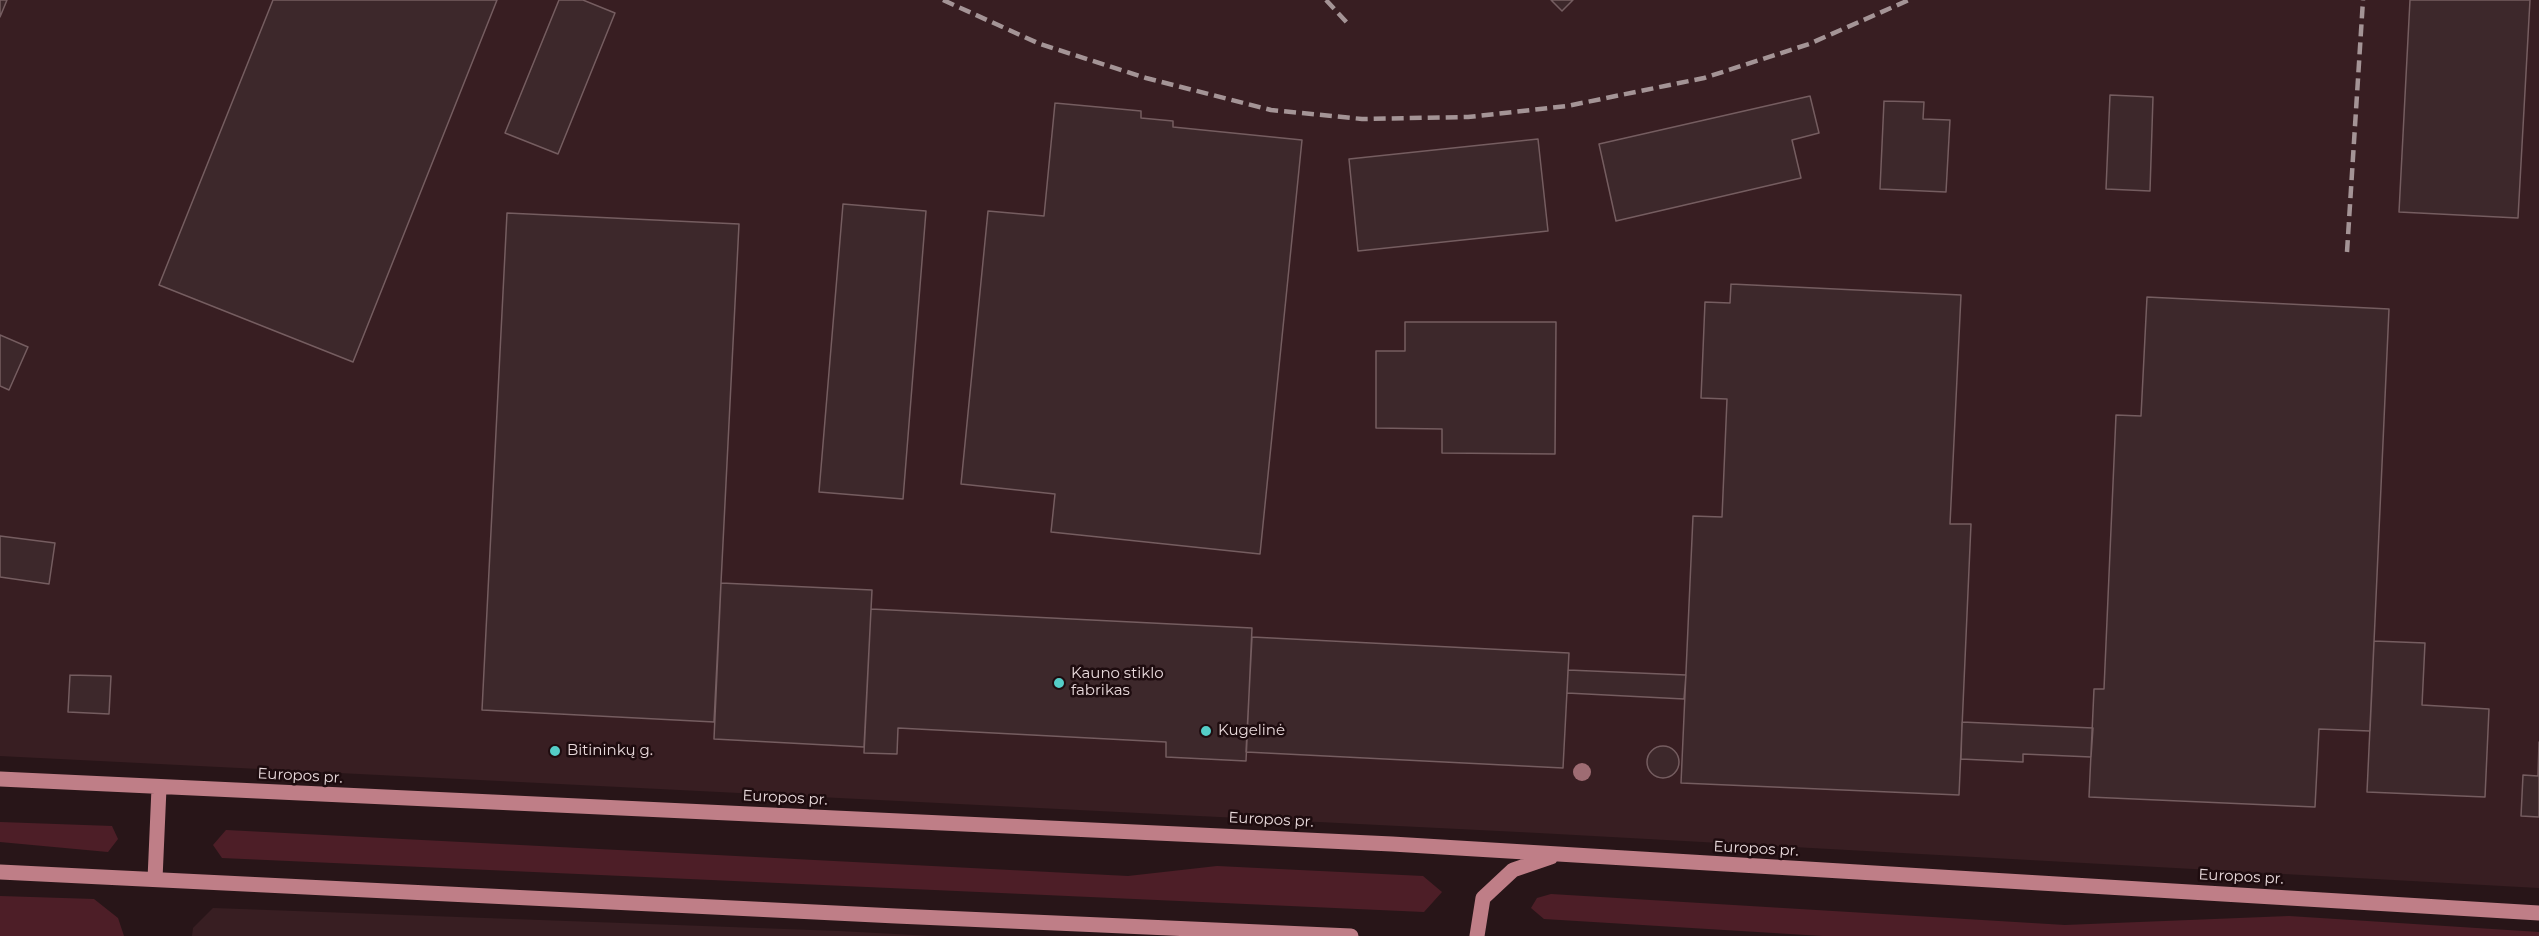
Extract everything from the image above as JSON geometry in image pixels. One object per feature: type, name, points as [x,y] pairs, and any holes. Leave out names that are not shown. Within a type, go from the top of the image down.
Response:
[{"type":"main road","name":"Europos pr.","points":[[0,779],[1392,844],[2539,913]]},
{"type":"main road","points":[[155,879],[159,788]]},
{"type":"main road","points":[[1477,936],[1484,898],[1513,870],[1557,855]]},
{"type":"main road","points":[[0,872],[1351,936]]},
{"type":"shaded area","points":[[0,0],[2539,0],[2539,888],[1539,833],[0,756]]},
{"type":"shaded area","points":[[0,822],[112,826],[118,839],[108,852],[0,842]]},
{"type":"shaded area","points":[[226,830],[1128,876],[1217,866],[1423,876],[1442,892],[1424,912],[222,858],[213,845]]},
{"type":"shaded area","points":[[1551,894],[2065,925],[2289,916],[2539,932],[2539,936],[1823,936],[1544,919],[1531,908],[1537,898]]},
{"type":"shaded area","points":[[0,896],[94,899],[118,918],[124,936],[0,936]]},
{"type":"shaded area","points":[[213,908],[932,936],[192,936],[193,928]]},
{"type":"building","points":[[0,0],[7,0],[0,17]]},
{"type":"building","points":[[273,0],[497,0],[353,362],[159,285]]},
{"type":"building","points":[[559,0],[583,0],[615,13],[558,154],[505,133]]},
{"type":"building","points":[[1551,0],[1573,0],[1562,11]]},
{"type":"building","points":[[2410,0],[2530,0],[2518,218],[2399,212]]},
{"type":"building","points":[[2110,95],[2153,97],[2150,191],[2106,189]]},
{"type":"building","points":[[1810,96],[1819,133],[1792,140],[1801,178],[1616,221],[1599,144]]},
{"type":"building","points":[[1884,101],[1924,102],[1923,119],[1950,120],[1946,192],[1880,189]]},
{"type":"building","points":[[1055,103],[1141,111],[1141,118],[1173,121],[1173,127],[1302,140],[1260,554],[1051,532],[1055,494],[961,484],[988,211],[1044,216]]},
{"type":"building","points":[[1538,139],[1548,231],[1358,251],[1349,159]]},
{"type":"building","points":[[843,204],[926,211],[903,499],[819,492]]},
{"type":"building","points":[[507,213],[739,224],[714,722],[482,710]]},
{"type":"building","points":[[1731,284],[1961,295],[1950,524],[1971,524],[1959,795],[1681,783],[1693,516],[1722,517],[1727,399],[1701,398],[1705,302],[1730,303]]},
{"type":"building","points":[[2147,297],[2389,309],[2370,731],[2319,729],[2315,807],[2089,797],[2094,689],[2104,689],[2116,415],[2141,416]]},
{"type":"building","points":[[1405,322],[1556,322],[1555,454],[1442,453],[1442,429],[1376,428],[1376,351],[1405,351]]},
{"type":"building","points":[[0,335],[28,347],[9,390],[0,386]]},
{"type":"building","points":[[0,536],[55,543],[49,584],[0,577]]},
{"type":"building","points":[[721,583],[872,590],[864,747],[714,739]]},
{"type":"building","name":"Kauno stiklo fabrikas","points":[[871,609],[1252,628],[1246,761],[1166,757],[1166,742],[898,728],[897,754],[864,753]]},
{"type":"building","points":[[1252,637],[1569,653],[1563,768],[1246,752]]},
{"type":"building","points":[[2374,641],[2425,643],[2422,705],[2489,709],[2485,797],[2367,792]]},
{"type":"building","points":[[1568,670],[1686,675],[1684,699],[1567,693]]},
{"type":"building","points":[[70,675],[111,676],[109,714],[68,712]]},
{"type":"building","points":[[1962,722],[2093,728],[2091,757],[2023,754],[2023,762],[1961,759]]},
{"type":"building","points":[[2539,742],[2539,817],[2521,816],[2523,775],[2538,776]]},
{"type":"building","points":[[1663,746],[1675,750],[1679,762],[1675,774],[1663,778],[1651,774],[1647,762],[1651,750]]},
{"type":"railway","points":[[943,0],[1040,44],[1146,78],[1271,110],[1362,119],[1468,117],[1567,106],[1704,78],[1809,44],[1909,0]]},
{"type":"railway","points":[[1326,0],[1350,26]]},
{"type":"railway","points":[[2347,252],[2363,0]]},
{"type":"place","name":"Kauno stiklo fabrikas","points":[[1059,683]]},
{"type":"place","name":"Kugelinė","points":[[1206,731]]},
{"type":"place","name":"Bitininkų g.","points":[[555,751]]}]
